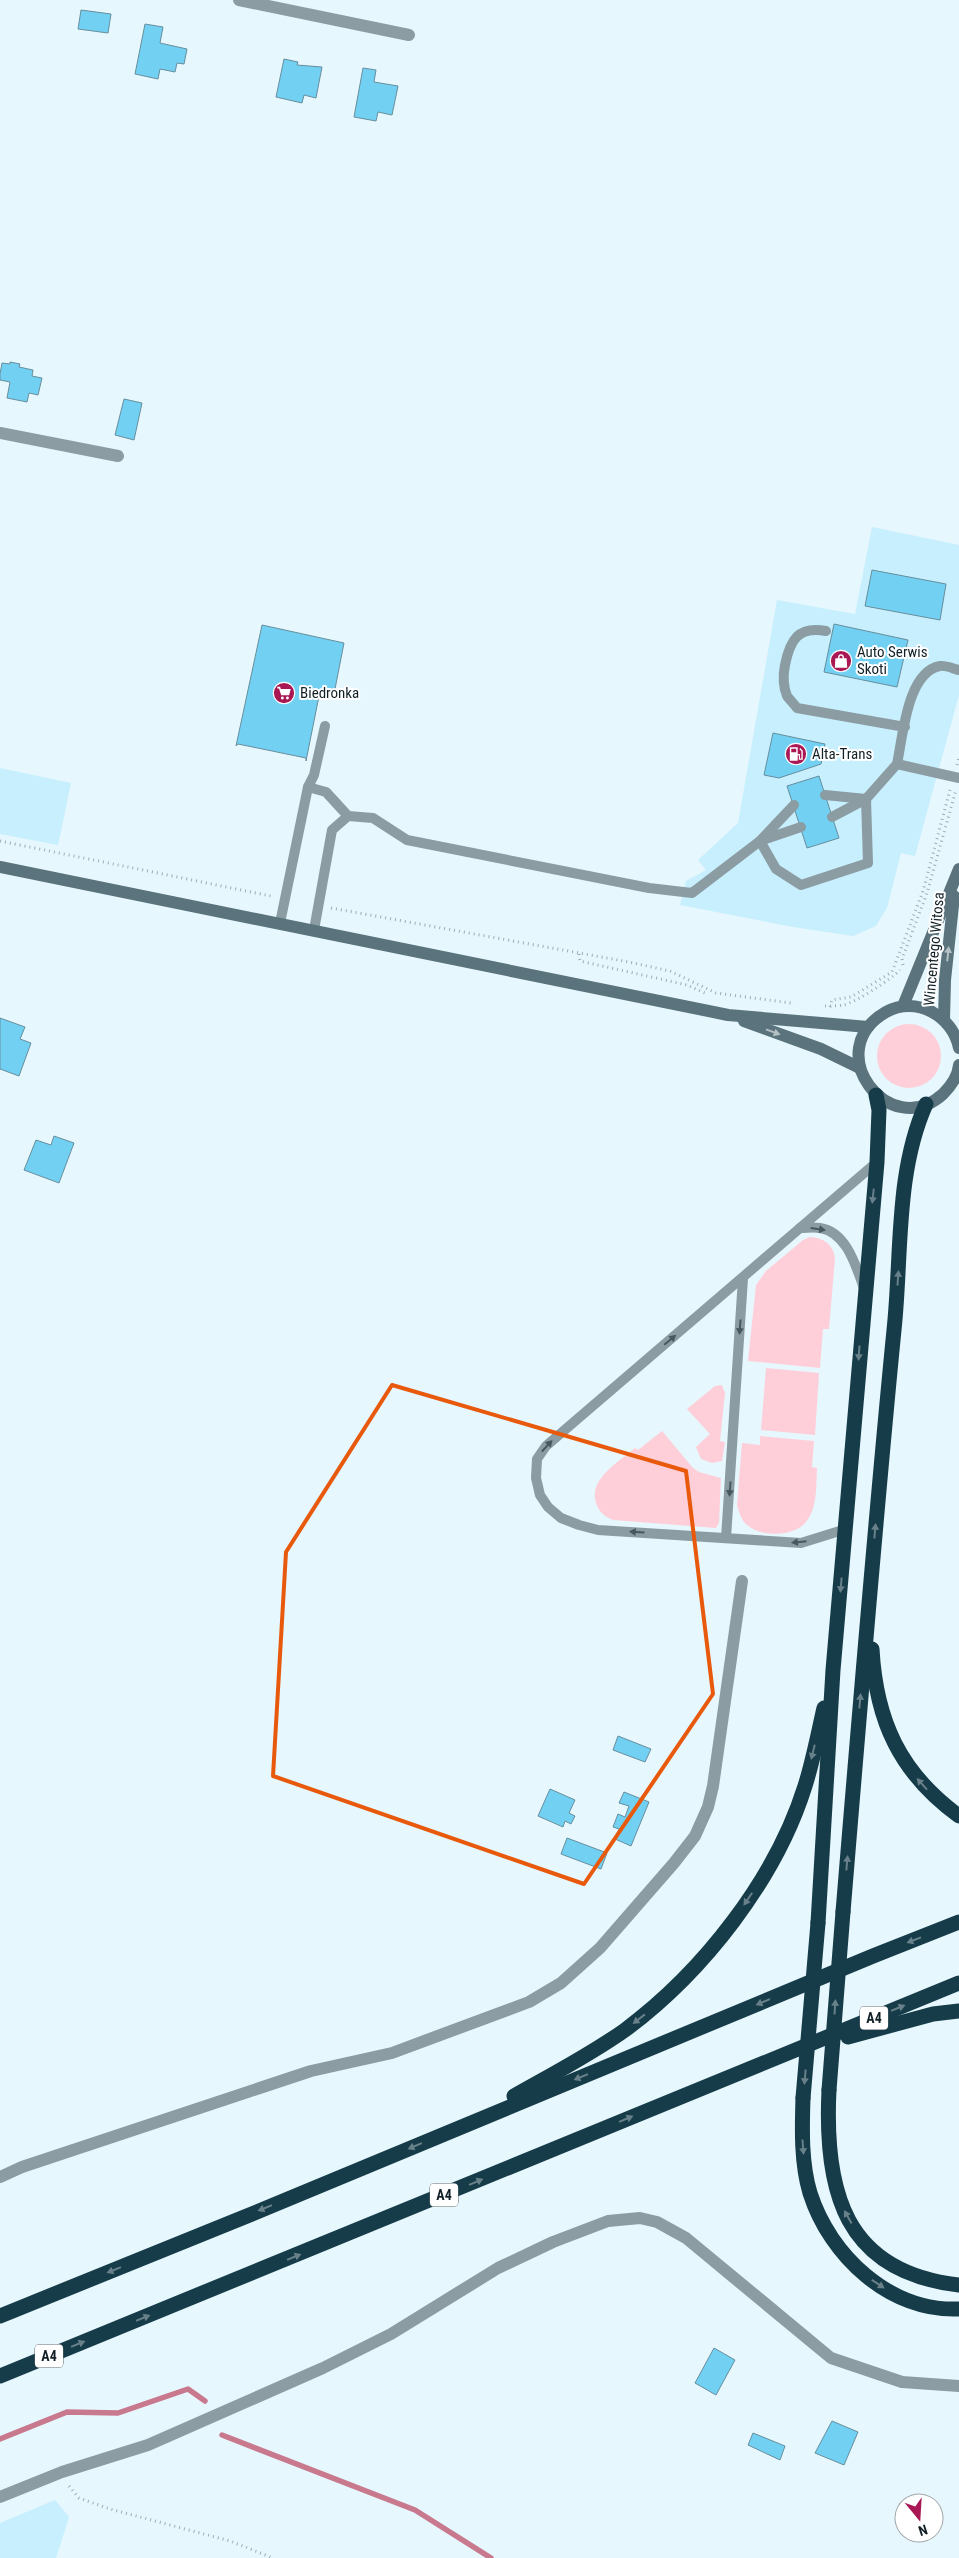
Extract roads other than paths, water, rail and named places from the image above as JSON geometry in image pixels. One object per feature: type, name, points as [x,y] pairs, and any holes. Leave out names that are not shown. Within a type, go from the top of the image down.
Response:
[{"type":"highway","points":[[876,1095],[879,1110],[877,1162],[864,1288],[846,1529],[833,1670],[818,1924],[803,2098],[802,2136],[808,2183],[816,2209],[836,2244],[862,2273],[895,2294],[916,2303],[959,2310]]},
{"type":"highway","points":[[926,1104],[919,1119],[910,1159],[904,1202],[895,1326],[869,1597],[829,2090],[829,2163],[839,2201],[857,2232],[882,2258],[922,2278],[959,2285]]},
{"type":"highway","points":[[869,1597],[875,1676],[879,1702],[892,1740],[918,1779],[932,1795],[959,1816]]},
{"type":"highway","points":[[459,2127],[579,2059],[623,2031],[655,2006],[708,1952],[755,1888],[793,1818],[805,1786],[833,1670]]},
{"type":"highway","points":[[0,2316],[959,1922]]},
{"type":"highway","name":"A4","points":[[0,2376],[959,1983]]},
{"type":"highway","points":[[788,2052],[934,2014],[959,2011]]},
{"type":"street","points":[[240,0],[409,35]]},
{"type":"street","points":[[0,433],[118,456]]},
{"type":"street","points":[[0,867],[728,1015],[868,1027]]},
{"type":"street","name":"Wincentego Witosa","points":[[903,1006],[958,875]]},
{"type":"street","name":"Wincentego Witosa","points":[[944,1020],[945,980],[958,875]]},
{"type":"street","points":[[959,1046],[953,1031],[944,1020],[932,1011],[918,1006],[903,1006],[877,1017],[868,1027],[859,1047],[860,1068],[869,1087],[876,1095],[900,1106],[926,1104],[954,1089],[954,1079],[959,1064]]},
{"type":"street","points":[[728,1015],[827,1052],[860,1068]]},
{"type":"street","points":[[0,2177],[22,2167],[311,2071],[392,2053],[528,2002],[561,1983],[600,1948],[674,1863],[698,1829],[708,1807],[713,1786],[742,1581]]},
{"type":"street","points":[[0,2497],[62,2472],[148,2445],[323,2368],[391,2334],[498,2268],[553,2242],[608,2221],[632,2218],[657,2222],[686,2238],[831,2358],[902,2382],[959,2386]]},
{"type":"lane","points":[[826,631],[813,629],[798,635],[788,647],[783,676],[787,695],[797,708],[905,727]]},
{"type":"lane","points":[[832,817],[866,799],[896,764],[913,689],[926,672],[941,666],[959,670]]},
{"type":"lane","points":[[280,923],[308,788],[314,775],[325,726]]},
{"type":"lane","points":[[896,764],[957,777]]},
{"type":"lane","points":[[308,788],[326,792],[348,816],[373,818],[408,840],[649,888],[692,893],[760,841],[794,805]]},
{"type":"lane","points":[[825,795],[866,799]]},
{"type":"lane","points":[[760,841],[776,869],[801,885],[868,863],[866,799]]},
{"type":"lane","points":[[314,930],[332,830],[348,816]]},
{"type":"lane","points":[[760,841],[801,827]]},
{"type":"lane","points":[[846,1529],[801,1543],[598,1530],[561,1518],[548,1507],[540,1495],[536,1478],[537,1459],[546,1446],[877,1162]]},
{"type":"lane","points":[[800,1228],[821,1228],[832,1233],[849,1250],[864,1288]]},
{"type":"lane","points":[[726,1538],[743,1278]]},
{"type":"waterway","points":[[0,2439],[67,2412],[118,2413],[188,2389],[205,2401]]},
{"type":"waterway","points":[[222,2435],[415,2510],[491,2558]]},
{"type":"place","name":"Auto Serwis Skoti","points":[[841,661]]},
{"type":"place","name":"Biedronka","points":[[284,693]]},
{"type":"place","name":"Alta-Trans","points":[[796,754]]}]
